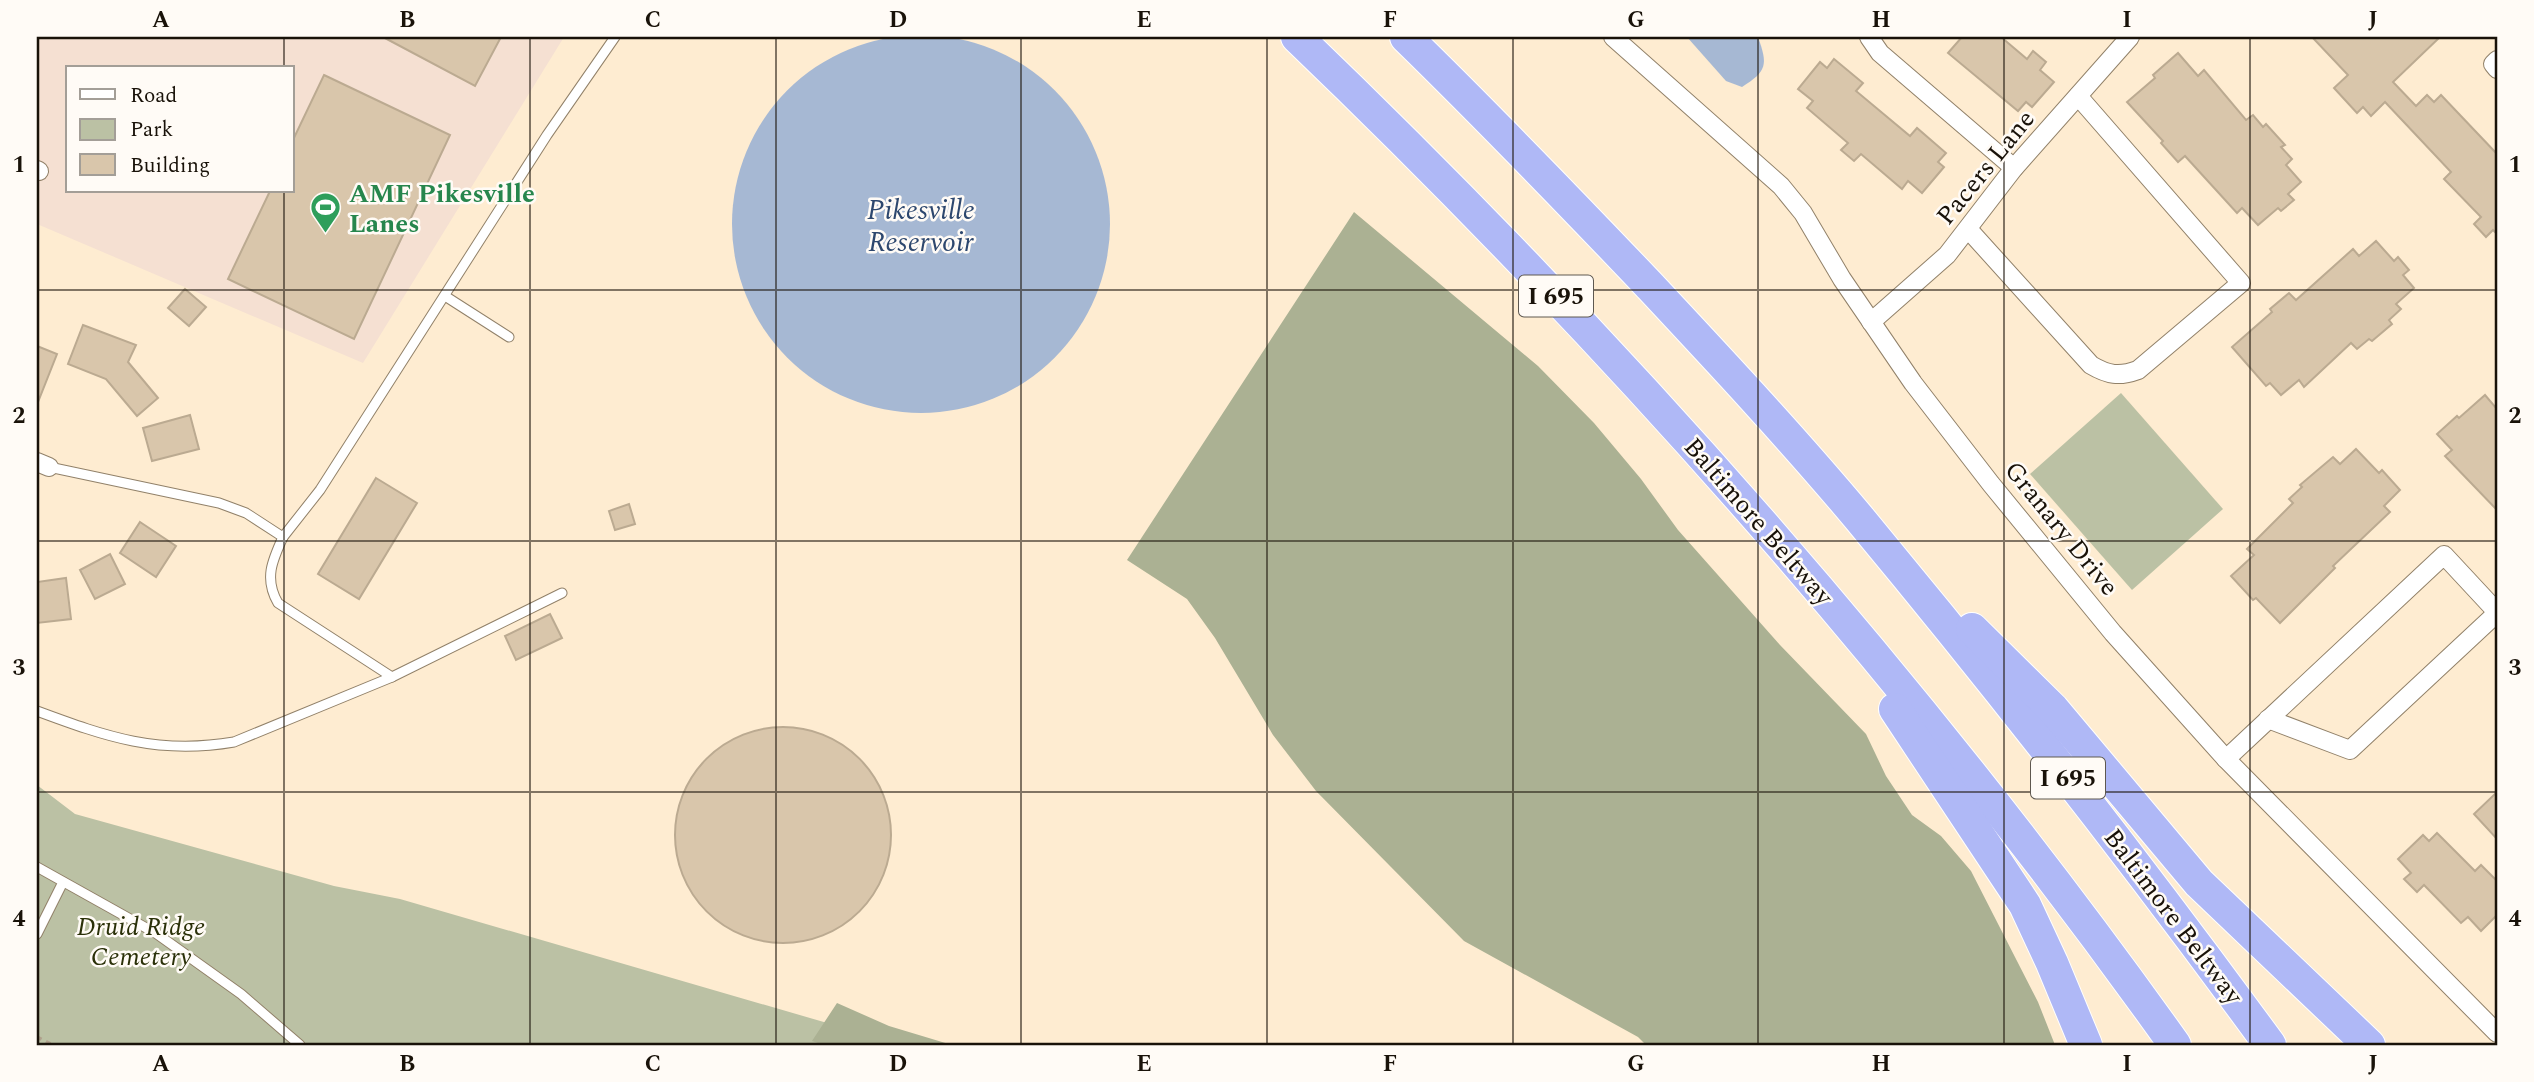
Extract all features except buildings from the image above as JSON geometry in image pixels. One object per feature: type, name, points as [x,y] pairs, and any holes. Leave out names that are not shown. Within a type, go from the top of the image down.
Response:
[{"type":"highway","name":"Baltimore Beltway","points":[[1297,37],[1400,135],[1548,287],[1676,426],[1801,568],[1960,758],[2175,1045]]},
{"type":"highway","name":"Baltimore Beltway","points":[[1406,37],[1593,227],[1740,382],[1858,517],[2018,713],[2180,922],[2270,1045]]},
{"type":"highway","points":[[1858,517],[2053,709],[2199,883],[2368,1045]]},
{"type":"highway","points":[[1801,568],[2025,905],[2086,1045]]},
{"type":"street","name":"Granary Drive","points":[[1613,37],[1781,186],[1803,213],[1842,279],[1913,383],[1991,484],[2113,633],[2225,759],[2497,1033]]},
{"type":"street","points":[[1868,37],[1880,53],[2014,168]]},
{"type":"street","name":"Pacers Lane","points":[[1871,322],[1947,255],[2014,168],[2130,37]]},
{"type":"street","points":[[2497,60],[2493,64],[2497,69]]},
{"type":"street","points":[[1968,229],[2091,365],[2106,373],[2122,376],[2138,370],[2241,283],[2078,96]]},
{"type":"street","points":[[2225,759],[2444,555],[2497,613],[2350,750],[2268,719]]},
{"type":"lane","points":[[392,677],[278,603],[271,590],[269,576],[272,562],[283,537],[320,490],[547,135],[615,37]]},
{"type":"lane","points":[[445,296],[509,337]]},
{"type":"lane","points":[[43,464],[219,503],[246,513],[283,537]]},
{"type":"lane","points":[[37,711],[101,735],[174,748],[210,746],[257,734],[392,677],[562,593]]},
{"type":"lane","points":[[37,867],[157,934],[241,994],[300,1045]]},
{"type":"lane","points":[[37,934],[63,882]]},
{"type":"path","points":[[37,1037],[53,1045]]},
{"type":"shaded area","points":[[37,37],[564,37],[363,363],[37,224]]},
{"type":"green space","points":[[1354,212],[1538,366],[1594,423],[1641,479],[1678,530],[1780,645],[1866,734],[1886,776],[1912,815],[1941,836],[1971,871],[2038,1002],[2055,1045],[1646,1045],[1638,1037],[1464,941],[1316,791],[1273,735],[1215,638],[1187,599],[1127,560]]},
{"type":"green space","points":[[2121,393],[2223,509],[2132,590],[2030,474]]},
{"type":"green space","name":"Druid Ridge Cemetery","points":[[37,785],[75,814],[334,886],[400,899],[903,1045],[37,1045]]},
{"type":"green space","points":[[837,1003],[889,1026],[952,1045],[824,1045],[812,1041]]},
{"type":"water","name":"Pikesville Reservoir","points":[[921,35],[958,39],[993,49],[1026,67],[1055,90],[1078,119],[1096,152],[1106,187],[1110,224],[1106,261],[1096,296],[1078,329],[1055,358],[1026,381],[993,399],[958,409],[921,413],[884,409],[849,399],[816,381],[787,358],[764,329],[746,296],[736,261],[732,224],[736,187],[746,152],[764,119],[787,90],[816,67],[849,49],[884,39]]},
{"type":"water","points":[[1687,37],[1758,37],[1764,61],[1761,72],[1742,87],[1726,81]]},
{"type":"place","name":"AMF Pikesville Lanes","points":[[326,235]]}]
